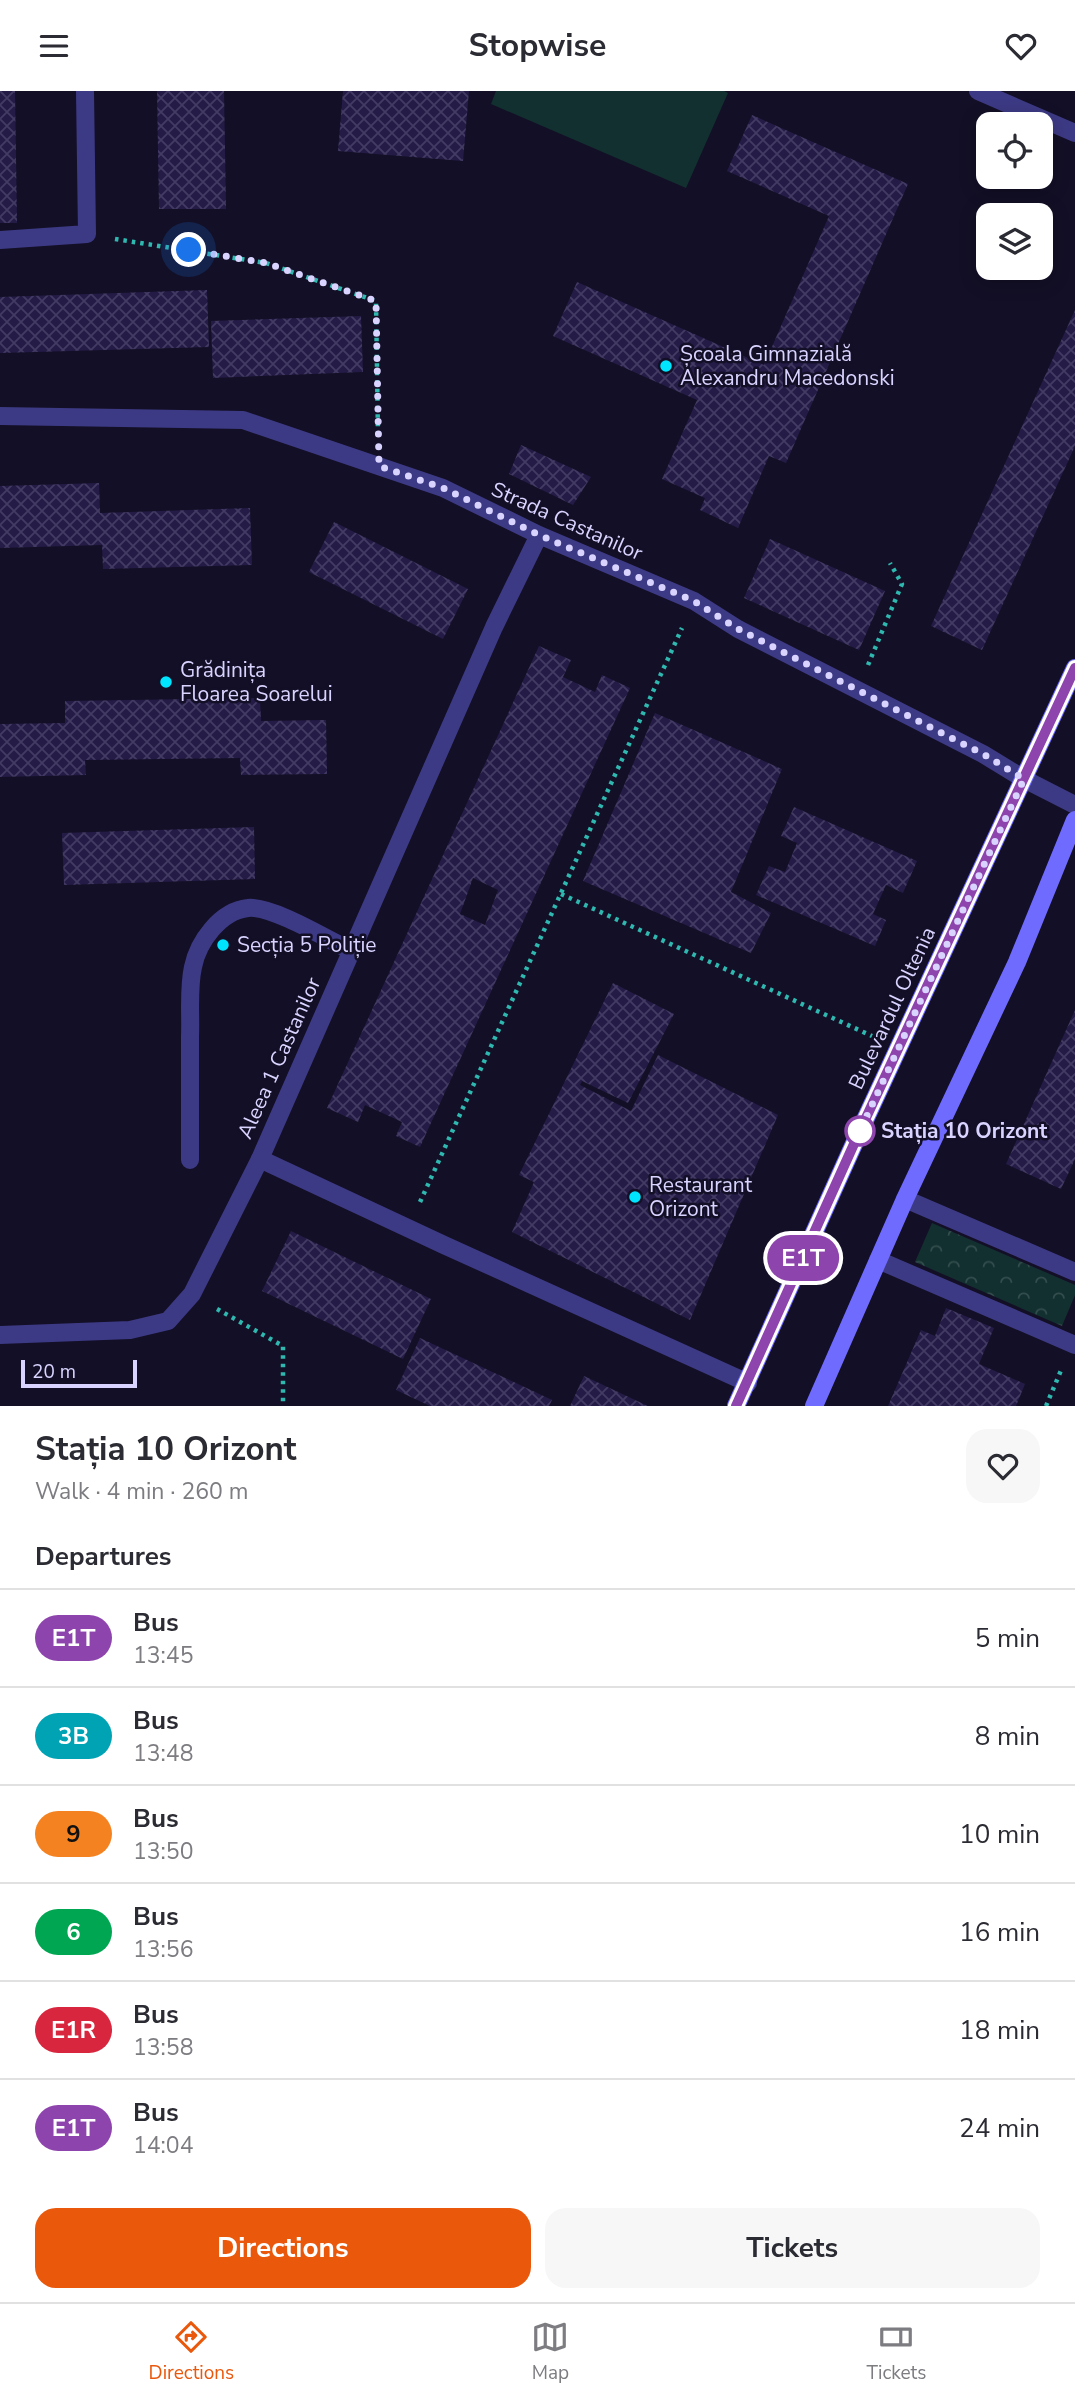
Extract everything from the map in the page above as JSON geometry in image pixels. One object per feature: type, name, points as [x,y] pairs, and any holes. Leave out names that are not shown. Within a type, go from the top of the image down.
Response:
[{"type":"street","points":[[0,240],[87,234],[85,91]]},
{"type":"street","points":[[978,91],[1075,133]]},
{"type":"street","name":"Strada Castanilor","points":[[0,416],[243,419],[443,488],[539,535],[694,601],[738,629],[983,754],[1075,805]]},
{"type":"street","name":"Aleea 1 Castanilor","points":[[0,1335],[130,1330],[168,1321],[192,1294],[260,1159],[494,627],[539,535]]},
{"type":"street","name":"Bulevardul Oltenia","points":[[736,1406],[1075,668]]},
{"type":"street","points":[[814,1406],[905,1199],[1017,962],[1075,820]]},
{"type":"street","points":[[190,1160],[191,998],[193,968],[201,943],[229,914],[248,908],[267,910],[351,951]]},
{"type":"street","points":[[260,1159],[748,1383]]},
{"type":"street","points":[[905,1199],[1075,1272]]},
{"type":"street","points":[[878,1260],[1074,1345]]},
{"type":"path","points":[[87,234],[266,263],[376,301],[379,466]]},
{"type":"path","points":[[857,692],[902,584],[890,563]]},
{"type":"path","points":[[408,1229],[694,601]]},
{"type":"path","points":[[561,894],[899,1048]]},
{"type":"path","points":[[192,1294],[283,1346],[283,1406]]},
{"type":"path","points":[[1046,1406],[1074,1345]]},
{"type":"green space","points":[[496,91],[728,93],[686,188],[491,104]]},
{"type":"green space","points":[[932,1223],[1075,1285],[1075,1295],[1062,1326],[915,1262]]},
{"type":"building","points":[[0,91],[15,91],[17,223],[0,223]]},
{"type":"building","points":[[157,91],[224,91],[226,209],[159,209]]},
{"type":"building","points":[[343,91],[469,91],[463,161],[338,151]]},
{"type":"building","points":[[752,115],[908,184],[786,463],[769,456],[738,528],[700,510],[705,498],[662,479],[697,400],[553,336],[577,282],[764,365],[829,216],[727,171]]},
{"type":"building","points":[[207,290],[209,347],[0,353],[0,297]]},
{"type":"building","points":[[1075,310],[1075,446],[982,650],[931,626]]},
{"type":"building","points":[[361,316],[363,372],[213,378],[211,321]]},
{"type":"building","points":[[521,445],[591,477],[573,505],[509,474]]},
{"type":"building","points":[[99,483],[100,513],[250,508],[252,565],[103,569],[102,545],[0,548],[0,486]]},
{"type":"building","points":[[334,522],[468,589],[443,639],[309,572]]},
{"type":"building","points":[[770,539],[885,591],[859,650],[744,598]]},
{"type":"building","points":[[539,646],[571,660],[563,677],[595,692],[602,675],[630,688],[420,1147],[396,1136],[402,1122],[365,1105],[358,1122],[327,1108]],"holes":[[[473,878],[498,890],[485,925],[460,914]]]},
{"type":"building","points":[[260,698],[261,721],[326,720],[327,774],[241,775],[240,758],[85,760],[86,775],[0,777],[0,724],[65,723],[65,701]]},
{"type":"building","points":[[655,713],[782,769],[731,892],[771,913],[751,953],[583,881]]},
{"type":"building","points":[[794,807],[917,861],[903,893],[886,885],[873,914],[886,920],[875,946],[756,895],[769,866],[785,872],[797,843],[781,836]]},
{"type":"building","points":[[254,827],[255,879],[64,885],[62,833]]},
{"type":"building","name":"Restaurant Orizont","points":[[613,983],[674,1014],[628,1103],[582,1081],[580,1085],[631,1111],[658,1055],[778,1115],[690,1320],[512,1232],[534,1182],[519,1175]]},
{"type":"building","points":[[1075,1010],[1075,1159],[1061,1189],[1006,1164]]},
{"type":"building","points":[[291,1231],[431,1299],[403,1359],[262,1291]]},
{"type":"building","points":[[946,1308],[994,1328],[979,1364],[1025,1384],[1016,1406],[888,1406],[921,1330],[935,1336]]},
{"type":"building","points":[[420,1338],[552,1400],[549,1406],[430,1406],[396,1390]]},
{"type":"building","points":[[584,1376],[648,1406],[570,1406]]},
{"type":"bus line","name":"E1T","points":[[736,1406],[858,1135],[1075,668]]},
{"type":"place","name":"Școala Gimnazială Alexandru Macedonski","points":[[666,366]]},
{"type":"place","name":"Grădinița Floarea Soarelui","points":[[166,682]]},
{"type":"place","name":"Secția 5 Poliție","points":[[223,945]]},
{"type":"place","name":"Stația 10 Orizont","points":[[860,1131]]},
{"type":"place","name":"Restaurant Orizont","points":[[635,1197]]},
{"type":"route","points":[[189,250],[266,263],[376,301],[379,466],[443,488],[539,535],[694,601],[738,629],[983,754],[1024,779],[858,1135],[860,1131]]}]
